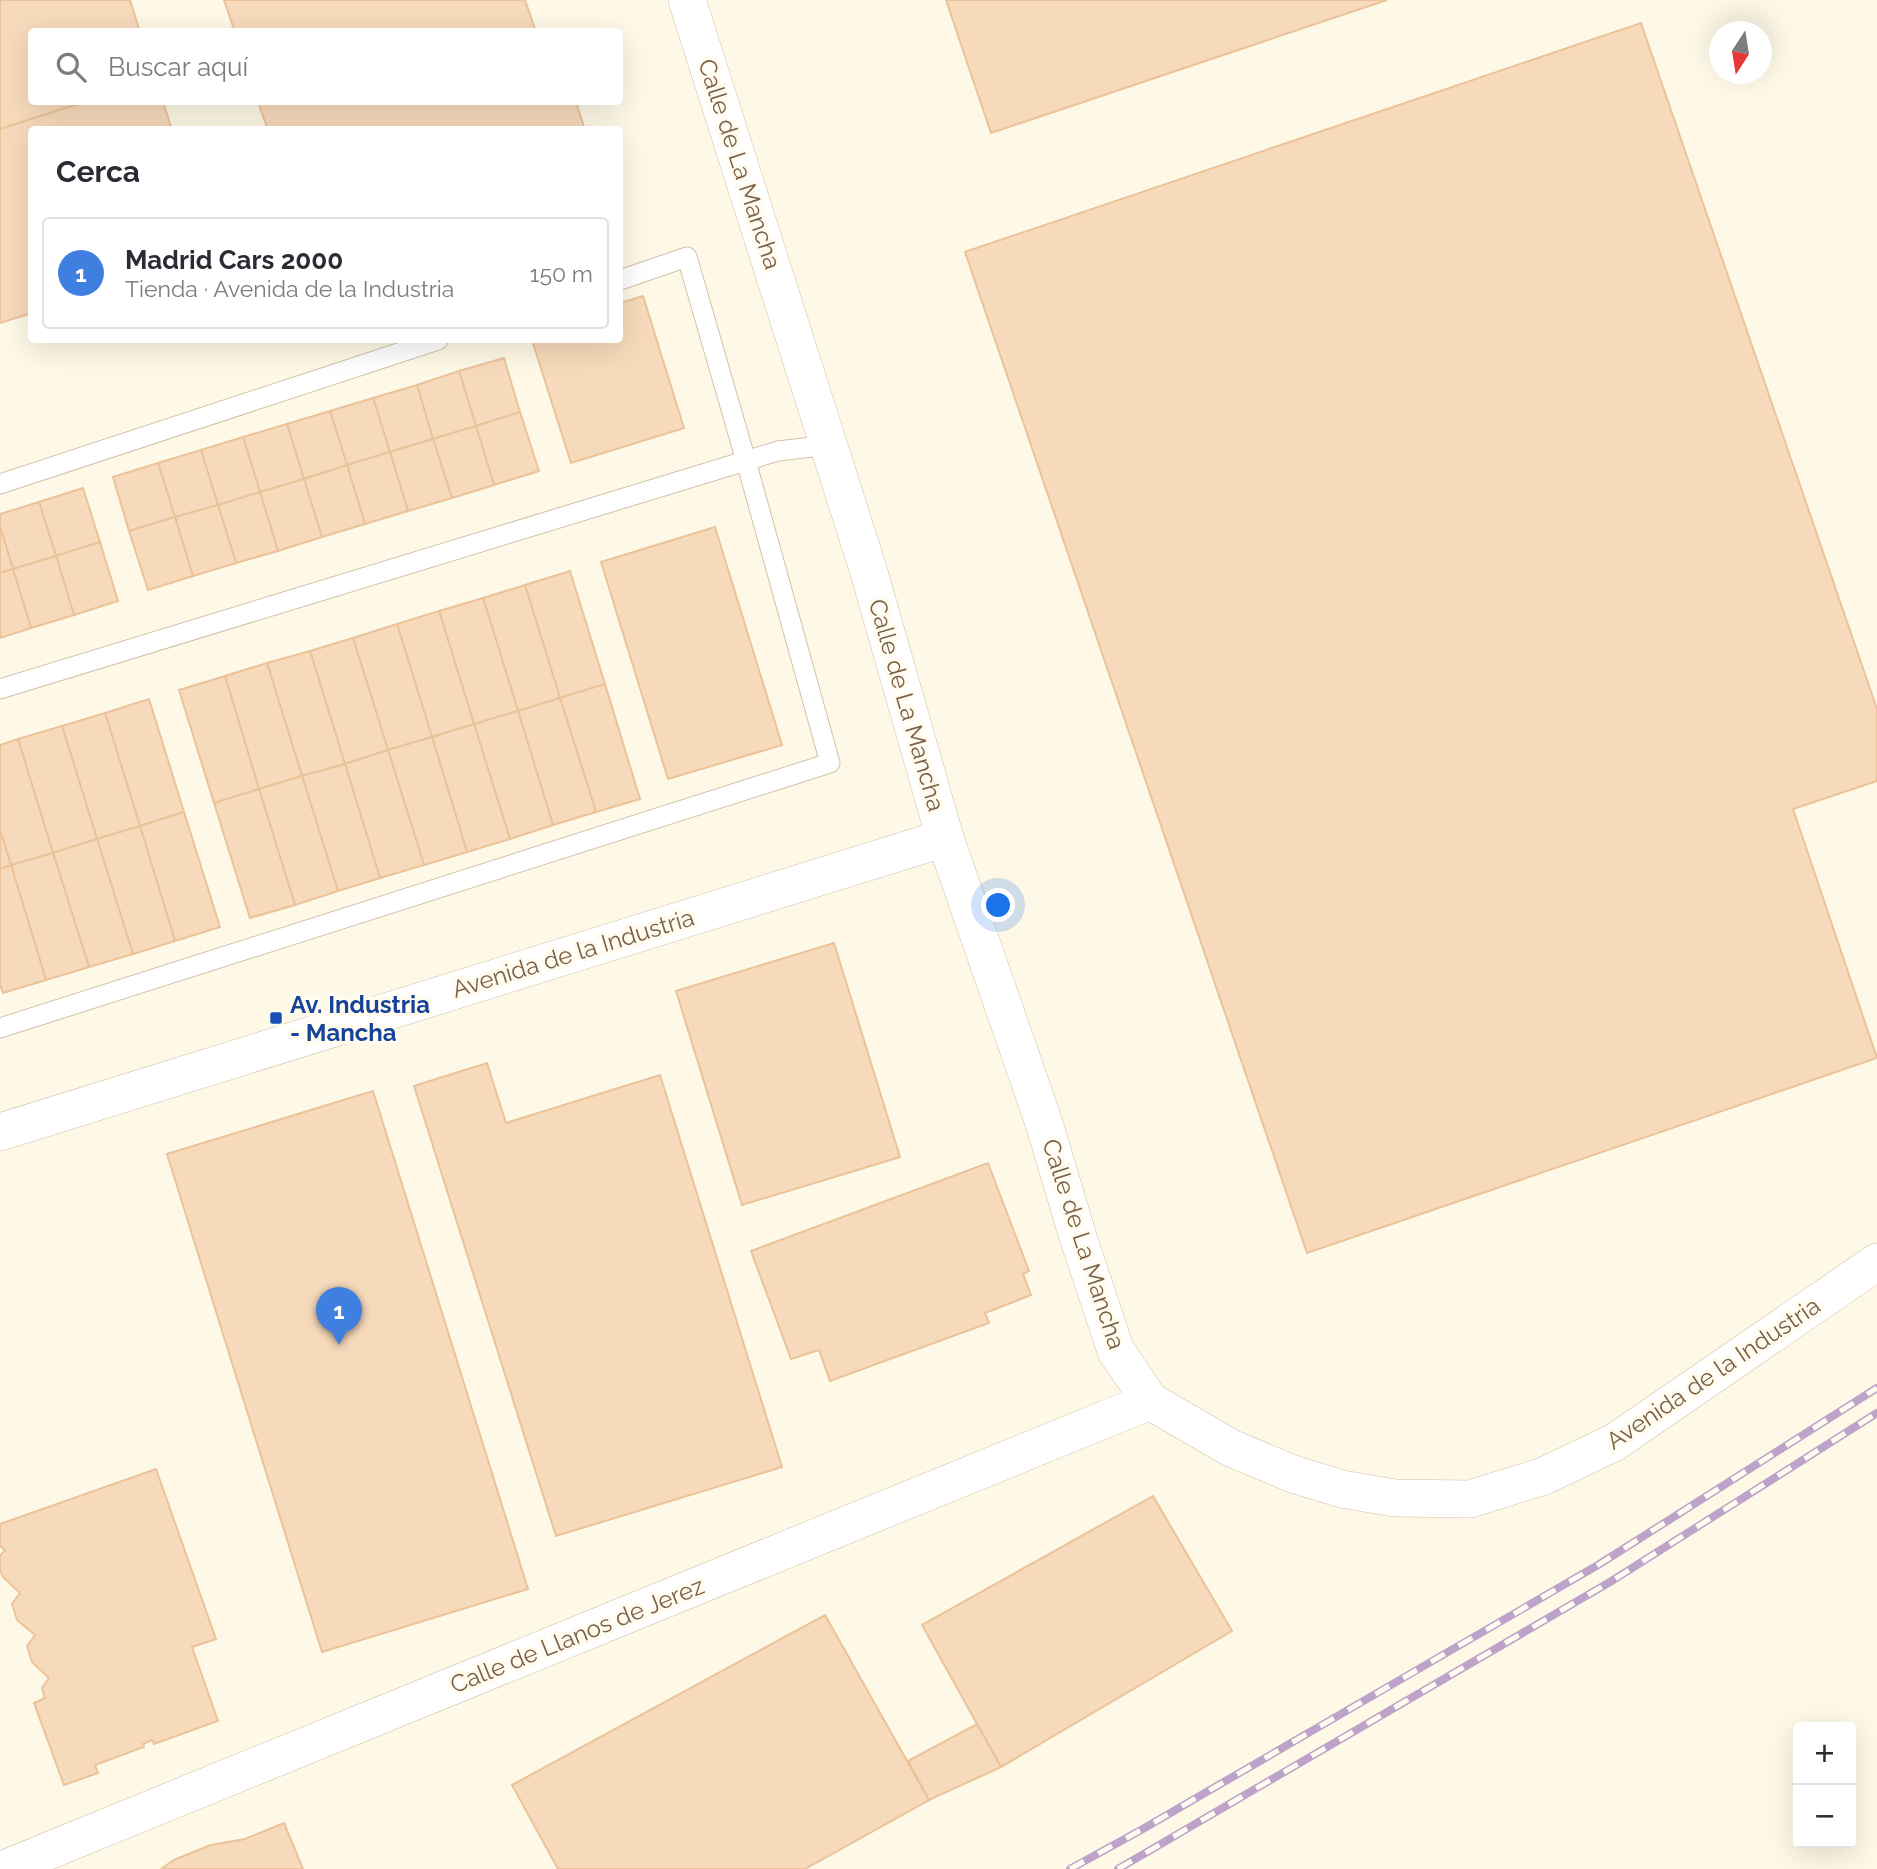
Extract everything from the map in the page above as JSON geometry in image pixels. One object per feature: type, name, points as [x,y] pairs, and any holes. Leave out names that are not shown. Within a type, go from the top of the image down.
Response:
[{"type":"street","name":"Calle de La Mancha","points":[[687,0],[868,569],[945,838],[1044,1123],[1116,1350],[1150,1401]]},
{"type":"street","name":"Avenida de la Industria","points":[[0,1132],[945,838]]},
{"type":"street","name":"Avenida de la Industria","points":[[1150,1401],[1231,1448],[1293,1474],[1342,1489],[1394,1498],[1470,1499],[1544,1476],[1615,1442],[1877,1262]]},
{"type":"street","name":"Calle de Llanos de Jerez","points":[[4,1869],[1150,1401]]},
{"type":"lane","points":[[0,1028],[830,763],[687,257],[623,279]]},
{"type":"lane","points":[[0,484],[429,343]]},
{"type":"lane","points":[[0,689],[778,451],[829,445]]},
{"type":"building","points":[[0,0],[130,0],[139,28],[28,28],[28,105],[75,105],[0,129]]},
{"type":"building","points":[[224,0],[525,0],[535,28],[234,28]]},
{"type":"building","points":[[946,0],[1387,0],[991,133]]},
{"type":"building","points":[[1641,23],[1877,709],[1877,781],[1793,809],[1877,1058],[1307,1253],[965,252]]},
{"type":"building","points":[[75,105],[164,105],[171,126],[28,126],[28,314],[0,323],[0,129]]},
{"type":"building","points":[[259,105],[577,105],[584,126],[267,126]]},
{"type":"building","points":[[643,296],[684,428],[571,463],[533,343],[623,343],[623,302]]},
{"type":"building","points":[[504,358],[520,412],[476,426],[459,371]]},
{"type":"building","points":[[459,371],[476,426],[433,439],[417,385]]},
{"type":"building","points":[[417,385],[433,439],[390,452],[373,398]]},
{"type":"building","points":[[373,398],[390,452],[347,465],[330,411]]},
{"type":"building","points":[[330,411],[347,465],[304,479],[287,424]]},
{"type":"building","points":[[520,412],[539,471],[494,485],[476,426]]},
{"type":"building","points":[[287,424],[304,479],[260,492],[243,437]]},
{"type":"building","points":[[476,426],[494,485],[452,498],[433,439]]},
{"type":"building","points":[[243,437],[260,492],[218,505],[201,450]]},
{"type":"building","points":[[433,439],[452,498],[408,511],[390,452]]},
{"type":"building","points":[[201,450],[218,505],[175,517],[158,463]]},
{"type":"building","points":[[390,452],[408,511],[365,524],[347,465]]},
{"type":"building","points":[[158,463],[175,517],[129,531],[113,477]]},
{"type":"building","points":[[347,465],[365,524],[322,537],[304,479]]},
{"type":"building","points":[[304,479],[322,537],[278,551],[260,492]]},
{"type":"building","points":[[83,488],[100,542],[56,556],[39,502]]},
{"type":"building","points":[[260,492],[278,551],[236,563],[218,505]]},
{"type":"building","points":[[39,502],[56,556],[13,569],[0,526],[0,514]]},
{"type":"building","points":[[218,505],[236,563],[193,576],[175,517]]},
{"type":"building","points":[[175,517],[193,576],[148,590],[129,531]]},
{"type":"building","points":[[0,526],[13,569],[0,573]]},
{"type":"building","points":[[715,527],[782,745],[668,779],[601,562]]},
{"type":"building","points":[[100,542],[118,601],[74,615],[56,556]]},
{"type":"building","points":[[56,556],[74,615],[31,628],[13,569]]},
{"type":"building","points":[[13,569],[31,628],[0,638],[0,573]]},
{"type":"building","points":[[570,571],[605,684],[560,698],[525,585]]},
{"type":"building","points":[[525,585],[560,698],[518,711],[483,598]]},
{"type":"building","points":[[483,598],[518,711],[474,724],[439,611]]},
{"type":"building","points":[[439,611],[474,724],[432,737],[397,624]]},
{"type":"building","points":[[397,624],[432,737],[388,750],[353,638]]},
{"type":"building","points":[[353,638],[388,750],[345,764],[310,651]]},
{"type":"building","points":[[310,651],[345,764],[302,776],[267,663]]},
{"type":"building","points":[[267,663],[302,776],[259,789],[225,676]]},
{"type":"building","points":[[225,676],[259,789],[214,803],[179,690]]},
{"type":"building","points":[[605,684],[640,799],[596,812],[560,698]]},
{"type":"building","points":[[560,698],[596,812],[553,825],[518,711]]},
{"type":"building","points":[[149,699],[184,812],[140,826],[105,713]]},
{"type":"building","points":[[518,711],[553,825],[510,839],[474,724]]},
{"type":"building","points":[[105,713],[140,826],[97,839],[62,726]]},
{"type":"building","points":[[474,724],[510,839],[467,852],[432,737]]},
{"type":"building","points":[[62,726],[97,839],[53,853],[18,739]]},
{"type":"building","points":[[432,737],[467,852],[424,865],[388,750]]},
{"type":"building","points":[[18,739],[53,853],[11,865],[0,830],[0,745]]},
{"type":"building","points":[[388,750],[424,865],[380,878],[345,764]]},
{"type":"building","points":[[345,764],[380,878],[338,891],[302,776]]},
{"type":"building","points":[[302,776],[338,891],[295,905],[259,789]]},
{"type":"building","points":[[259,789],[295,905],[250,918],[214,803]]},
{"type":"building","points":[[184,812],[220,927],[175,941],[140,826]]},
{"type":"building","points":[[140,826],[175,941],[133,954],[97,839]]},
{"type":"building","points":[[0,830],[11,865],[0,869]]},
{"type":"building","points":[[97,839],[133,954],[89,967],[53,853]]},
{"type":"building","points":[[53,853],[89,967],[46,980],[11,865]]},
{"type":"building","points":[[11,865],[46,980],[3,993],[0,984],[0,869]]},
{"type":"building","points":[[834,943],[900,1157],[742,1205],[676,991]]},
{"type":"building","points":[[487,1063],[506,1123],[660,1075],[782,1467],[556,1536],[414,1086]]},
{"type":"building","points":[[373,1091],[528,1589],[322,1652],[167,1154]]},
{"type":"building","points":[[988,1163],[1029,1271],[1023,1274],[1031,1295],[985,1313],[989,1323],[830,1381],[819,1350],[791,1359],[751,1251]]},
{"type":"building","points":[[156,1469],[216,1639],[192,1647],[218,1721],[154,1744],[152,1740],[143,1744],[144,1747],[95,1765],[98,1773],[64,1785],[34,1703],[45,1698],[42,1688],[49,1678],[32,1662],[27,1646],[35,1635],[17,1620],[12,1604],[20,1593],[3,1577],[0,1570],[0,1556],[5,1550],[0,1546],[0,1524]]},
{"type":"building","points":[[1153,1496],[1232,1631],[1001,1767],[922,1625]]},
{"type":"building","points":[[825,1615],[929,1800],[805,1869],[558,1869],[512,1785]]},
{"type":"building","points":[[977,1724],[1001,1767],[929,1800],[908,1761]]},
{"type":"building","points":[[284,1823],[303,1869],[161,1869],[174,1860],[211,1845],[245,1839]]},
{"type":"railway","points":[[1070,1869],[1598,1565],[1877,1388]]},
{"type":"railway","points":[[1118,1869],[1610,1582],[1877,1413]]},
{"type":"place","name":"Av. Industria - Mancha","points":[[276,1018]]},
{"type":"place","name":"Madrid Cars 2000","points":[[339,1345]]}]
